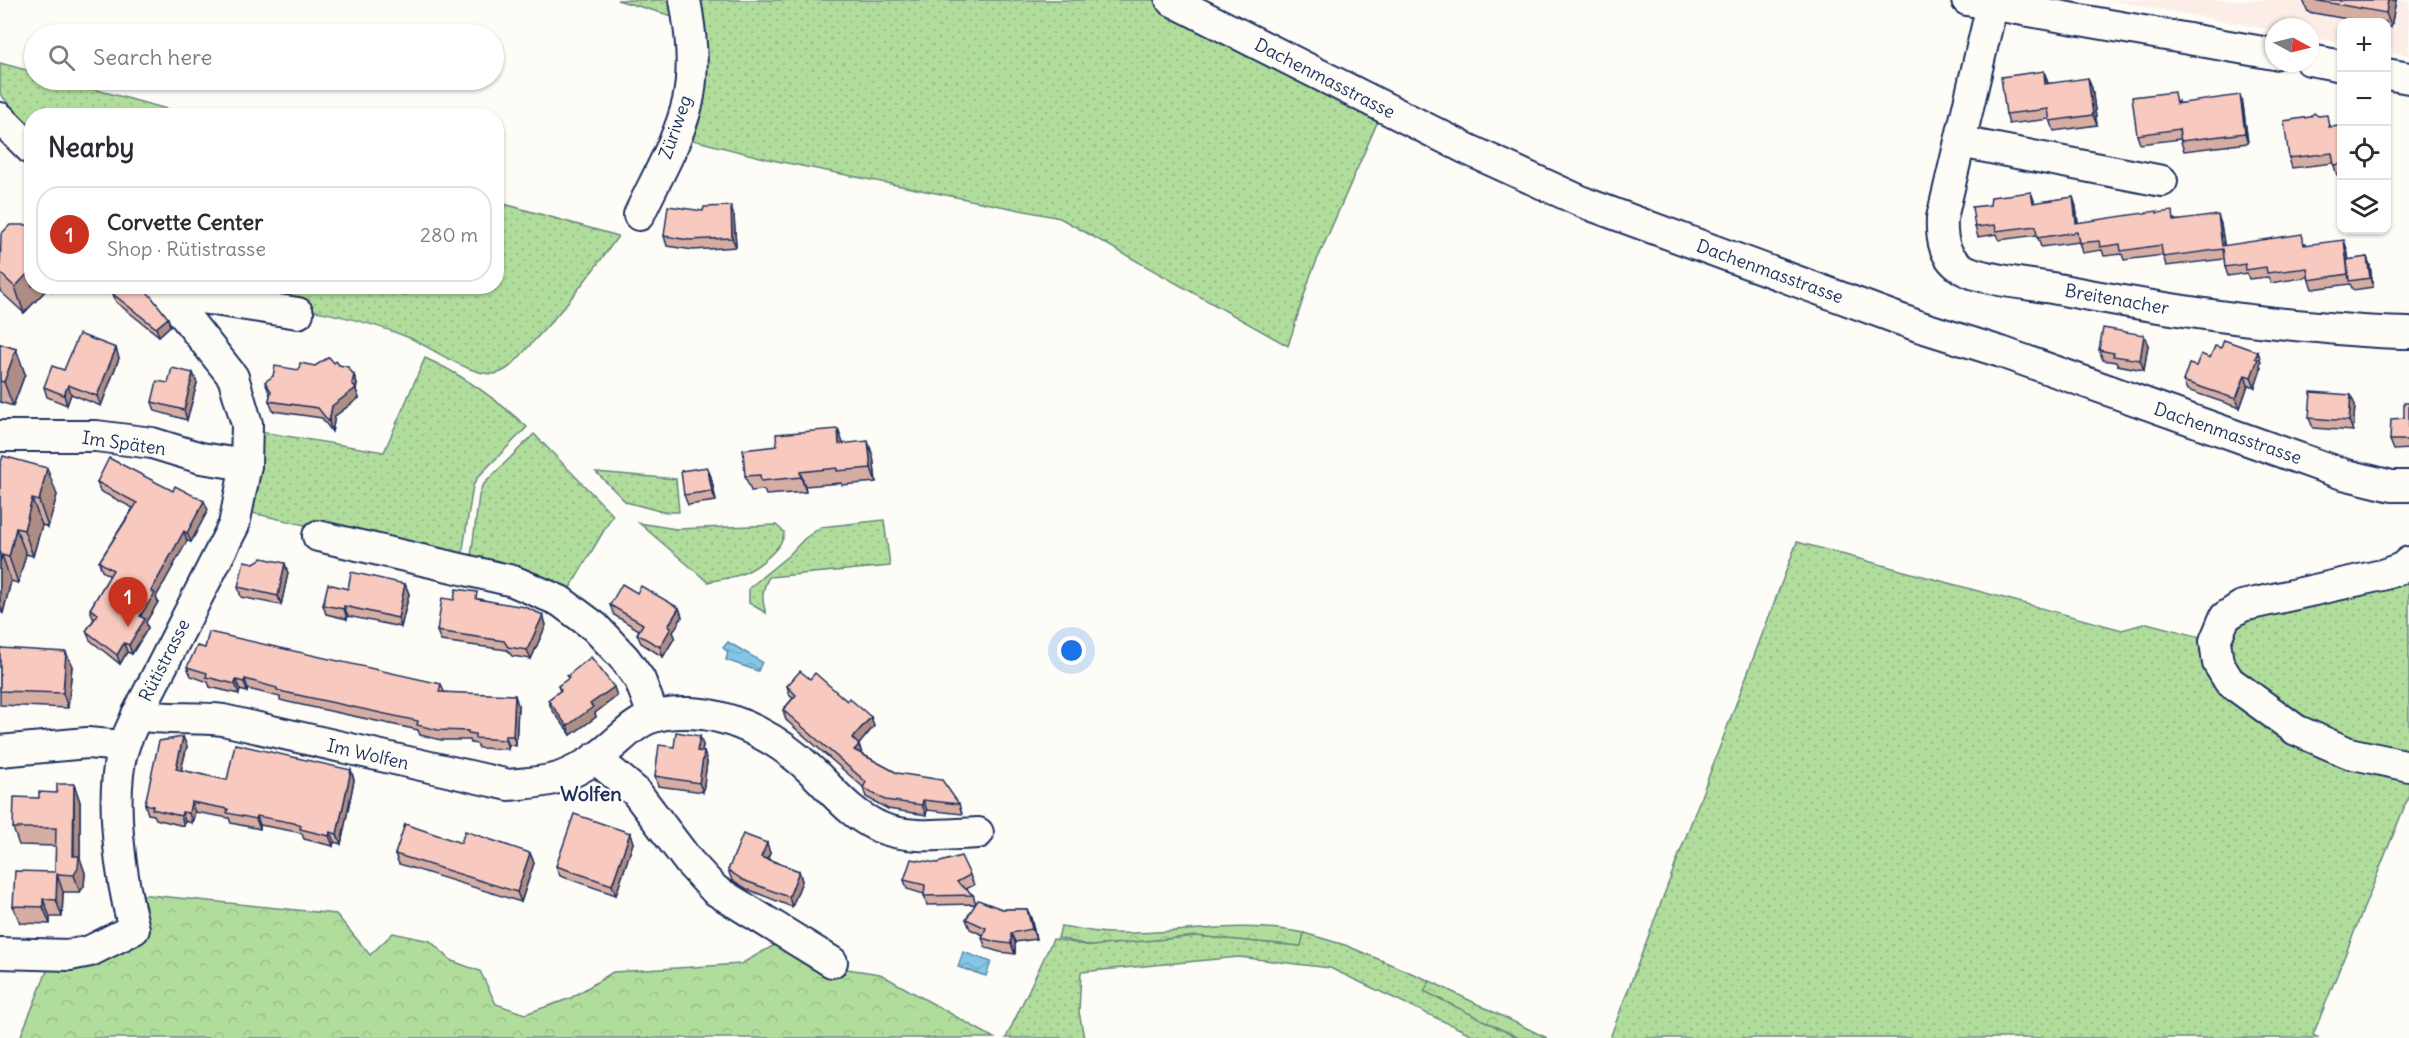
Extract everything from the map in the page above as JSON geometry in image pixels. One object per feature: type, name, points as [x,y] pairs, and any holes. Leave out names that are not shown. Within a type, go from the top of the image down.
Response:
[{"type":"street","name":"Züriweg","points":[[639,215],[688,101],[691,33],[684,0]]},
{"type":"street","name":"Dachenmasstrasse","points":[[1171,0],[1469,150],[1585,203],[1918,326],[2001,352],[2403,494]]},
{"type":"street","points":[[1997,3],[2265,52]]},
{"type":"street","name":"Breitenacher","points":[[1997,3],[1942,218],[1941,237],[1947,255],[1964,269],[1988,277],[2114,300],[2263,323],[2409,333]]},
{"type":"street","points":[[2319,62],[2337,65]]},
{"type":"street","points":[[2391,75],[2409,78]]},
{"type":"street","points":[[0,118],[24,142]]},
{"type":"street","points":[[1960,142],[2162,180]]},
{"type":"street","points":[[167,294],[298,313]]},
{"type":"street","name":"Rütistrasse","points":[[0,953],[70,955],[90,951],[134,929],[124,894],[120,857],[119,772],[124,746],[137,715],[234,525],[246,465],[247,424],[233,377],[167,294]]},
{"type":"street","name":"Im Späten","points":[[0,436],[96,436],[152,443],[201,458],[246,465]]},
{"type":"street","points":[[318,536],[513,581],[560,601],[595,627],[625,659],[640,680],[653,715]]},
{"type":"street","points":[[2409,562],[2402,568],[2382,575],[2242,606],[2225,617],[2215,641],[2218,663],[2229,681],[2296,730],[2349,753],[2409,766]]},
{"type":"street","name":"Im Wolfen","points":[[137,715],[164,719],[195,717],[223,720],[509,785],[556,779],[595,758],[626,731],[653,715],[690,713],[718,717],[771,739],[802,762],[845,806],[881,828],[920,834],[978,833]]},
{"type":"street","points":[[0,752],[87,743],[124,746]]},
{"type":"street","points":[[595,758],[636,792],[689,862],[715,890],[832,962]]},
{"type":"shaded area","points":[[2109,0],[2409,0],[2409,55],[2391,52],[2391,18],[2337,18],[2337,42],[2319,39],[2319,18],[2265,18],[2265,28]]},
{"type":"green space","points":[[617,0],[678,0],[682,19]]},
{"type":"green space","points":[[690,0],[1155,0],[1381,114],[1311,274],[1288,346],[1060,218],[772,160],[681,137]]},
{"type":"green space","points":[[0,63],[24,69],[24,90],[97,90],[163,108],[24,108],[24,120],[0,94]]},
{"type":"green space","points":[[504,204],[618,236],[555,317],[512,364],[498,373],[478,372],[410,338],[386,329],[336,315],[215,294],[504,294]]},
{"type":"green space","points":[[425,358],[479,388],[527,427],[478,477],[473,486],[461,561],[248,512],[256,431],[384,452]]},
{"type":"green space","points":[[534,434],[613,515],[567,593],[470,564],[482,486]]},
{"type":"green space","points":[[596,472],[676,479],[679,512],[663,512],[626,502]]},
{"type":"green space","points":[[884,520],[890,566],[769,577],[763,594],[766,613],[749,603],[749,588],[789,555],[804,539],[821,527]]},
{"type":"green space","points":[[639,523],[676,529],[776,525],[784,532],[776,549],[757,566],[737,576],[708,582]]},
{"type":"green space","points":[[1797,542],[2122,630],[2147,623],[2208,639],[2221,683],[2409,776],[2409,795],[2313,1035],[2319,1038],[1610,1038]]},
{"type":"green space","points":[[2409,576],[2409,760],[2324,737],[2235,675],[2227,632],[2236,619]]},
{"type":"green space","points":[[139,894],[336,914],[370,955],[393,933],[430,941],[452,961],[480,971],[496,1004],[525,1014],[571,998],[613,972],[741,964],[778,943],[814,964],[880,974],[994,1038],[20,1038],[49,966],[134,929]]},
{"type":"green space","points":[[1061,926],[1111,933],[1256,927],[1304,933],[1301,946],[1197,936],[1091,946],[1058,938]]},
{"type":"green space","points":[[1304,933],[1345,945],[1430,981],[1425,991],[1519,1038],[1479,1038],[1330,968],[1239,957],[1081,972],[1079,1012],[1084,1038],[1006,1038],[1053,939],[1091,946],[1197,936],[1300,946]]},
{"type":"green space","points":[[1430,981],[1547,1038],[1519,1038],[1424,991]]},
{"type":"water","points":[[728,642],[762,662],[758,671],[726,660],[728,652],[723,648]]},
{"type":"water","points":[[963,952],[991,962],[986,976],[958,967]]},
{"type":"building","points":[[2313,0],[2388,0],[2386,13]]},
{"type":"building","points":[[2044,71],[2045,84],[2088,78],[2093,115],[2050,121],[2048,109],[2006,114],[2001,77]]},
{"type":"building","points":[[2174,92],[2176,104],[2240,95],[2245,133],[2181,141],[2179,129],[2137,135],[2132,97]]},
{"type":"building","points":[[2314,113],[2318,116],[2327,115],[2329,127],[2337,126],[2337,165],[2334,165],[2332,153],[2289,158],[2284,121],[2310,117]]},
{"type":"building","points":[[2031,192],[2033,203],[2073,197],[2076,223],[2157,211],[2157,213],[2173,211],[2174,221],[2218,215],[2222,246],[2302,234],[2304,245],[2344,240],[2348,274],[2309,280],[2307,268],[2267,273],[2266,267],[2246,270],[2245,264],[2225,267],[2223,249],[2163,257],[2161,245],[2121,251],[2120,244],[2100,247],[2099,241],[2079,243],[2077,232],[2037,238],[2036,226],[1996,231],[1995,225],[1975,227],[1972,207],[1990,205],[1991,197]]},
{"type":"building","points":[[668,206],[703,211],[704,207],[731,206],[732,238],[689,240],[664,236]]},
{"type":"building","points":[[10,225],[24,225],[24,277],[15,287],[0,273],[1,234]]},
{"type":"building","points":[[2367,257],[2370,278],[2349,281],[2347,260]]},
{"type":"building","points":[[113,294],[149,294],[168,318],[156,328]]},
{"type":"building","points":[[2103,328],[2144,335],[2140,360],[2113,356],[2114,353],[2099,350]]},
{"type":"building","points":[[79,334],[116,348],[97,396],[68,385],[64,395],[44,387],[52,366],[64,370]]},
{"type":"building","points":[[2224,340],[2258,352],[2255,358],[2258,359],[2251,377],[2245,375],[2236,399],[2183,381],[2189,364],[2196,366],[2201,354],[2210,358],[2215,346],[2221,348]]},
{"type":"building","points":[[0,344],[16,349],[4,382],[0,381]]},
{"type":"building","points":[[329,357],[334,363],[336,361],[339,365],[348,367],[354,375],[352,383],[356,388],[332,406],[329,422],[318,408],[269,401],[271,391],[265,382],[273,376],[275,366],[299,370],[300,363],[315,366]]},
{"type":"building","points":[[172,368],[193,373],[184,410],[152,402],[157,381],[168,383]]},
{"type":"building","points":[[2311,392],[2351,395],[2349,421],[2309,418]]},
{"type":"building","points":[[2404,403],[2409,403],[2409,440],[2390,440],[2391,419],[2404,418]]},
{"type":"building","points":[[838,429],[839,444],[868,441],[871,468],[837,471],[837,468],[800,472],[801,477],[761,481],[760,475],[745,476],[743,450],[777,446],[776,434]]},
{"type":"building","points":[[3,456],[47,468],[39,501],[32,499],[24,530],[16,528],[9,557],[2,555],[0,562],[0,466]]},
{"type":"building","points":[[109,458],[173,491],[175,486],[204,501],[187,533],[184,531],[151,591],[155,593],[140,616],[145,619],[129,645],[124,643],[117,655],[86,631],[98,614],[90,609],[113,570],[99,562],[137,503],[97,482]]},
{"type":"building","points":[[707,467],[712,491],[684,495],[681,471]]},
{"type":"building","points":[[262,558],[285,563],[278,596],[238,587],[244,561],[254,563]]},
{"type":"building","points":[[351,572],[405,584],[398,618],[344,606],[344,609],[323,605],[328,584],[348,589]]},
{"type":"building","points":[[622,584],[637,593],[641,586],[679,608],[668,626],[671,628],[660,647],[637,634],[643,624],[610,605]]},
{"type":"building","points":[[456,589],[477,592],[476,599],[525,607],[543,615],[527,650],[508,647],[504,641],[437,631],[442,598],[454,600]]},
{"type":"building","points":[[209,632],[441,684],[439,692],[515,695],[513,736],[505,736],[505,740],[475,738],[475,734],[468,733],[468,731],[438,730],[417,725],[418,721],[284,692],[245,679],[244,682],[236,680],[235,684],[206,677],[207,673],[187,667],[197,646],[205,648]]},
{"type":"building","points":[[0,648],[66,652],[63,693],[0,691]]},
{"type":"building","points":[[591,657],[614,687],[590,704],[593,707],[567,726],[548,700],[561,690],[558,686],[569,678],[567,676]]},
{"type":"building","points":[[800,671],[810,679],[815,673],[847,701],[849,698],[871,717],[852,738],[859,745],[854,750],[897,773],[942,780],[959,804],[923,800],[922,805],[885,800],[863,788],[866,782],[783,710],[796,695],[787,686]]},
{"type":"building","points":[[676,732],[700,736],[697,751],[704,752],[699,783],[655,776],[659,745],[674,747]]},
{"type":"building","points":[[183,737],[176,769],[227,780],[235,744],[351,770],[337,834],[330,832],[329,836],[300,829],[301,826],[294,823],[257,816],[256,819],[227,813],[228,809],[191,802],[189,813],[182,812],[181,816],[152,809],[153,806],[145,804],[159,741]]},
{"type":"building","points":[[57,784],[74,784],[73,856],[79,856],[78,868],[74,875],[57,874],[56,900],[43,899],[43,907],[13,906],[15,871],[55,872],[56,828],[13,828],[14,797],[39,798],[39,792],[57,793]]},
{"type":"building","points":[[574,814],[630,833],[612,885],[556,866]]},
{"type":"building","points":[[405,824],[461,843],[465,831],[530,853],[517,892],[395,854]]},
{"type":"building","points":[[743,834],[767,843],[761,857],[799,871],[789,897],[743,880],[728,870]]},
{"type":"building","points":[[961,856],[970,875],[957,882],[973,895],[924,896],[925,885],[904,880],[911,859],[937,863]]},
{"type":"building","points":[[978,900],[1002,909],[1027,909],[1032,929],[1011,933],[1011,944],[982,938],[986,928],[966,919]]},
{"type":"place","name":"Corvette Center","points":[[128,627]]},
{"type":"district","name":"Wolfen","points":[[591,793]]}]
